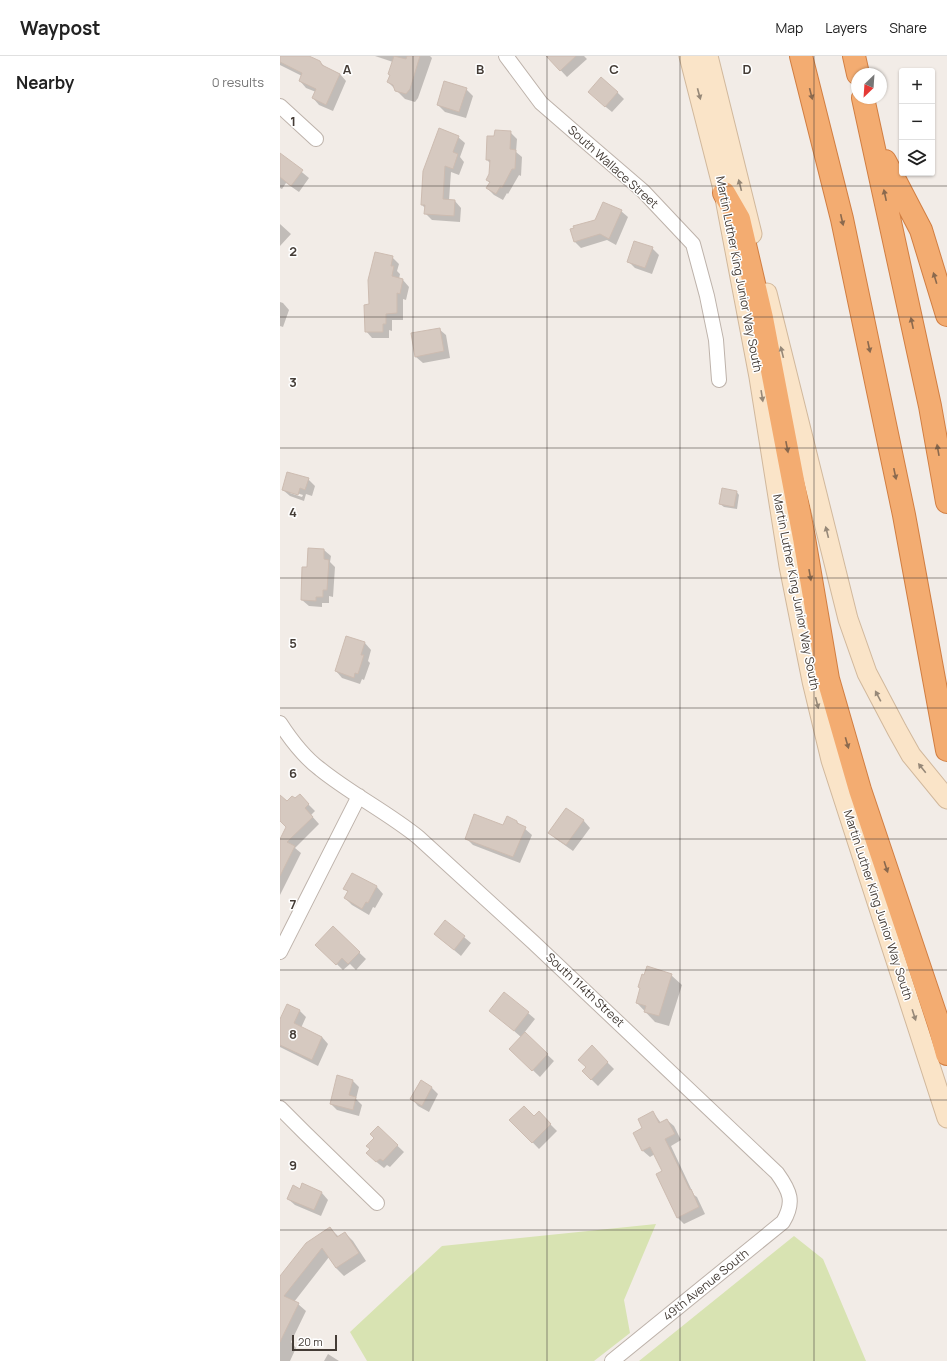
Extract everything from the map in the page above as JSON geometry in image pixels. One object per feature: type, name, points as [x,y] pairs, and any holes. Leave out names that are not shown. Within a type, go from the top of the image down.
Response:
[{"type":"highway","points":[[801,56],[842,219],[901,500],[947,750]]},
{"type":"highway","points":[[854,56],[857,68]]},
{"type":"highway","points":[[865,104],[930,406],[947,502]]},
{"type":"highway","points":[[872,135],[921,230],[947,315]]},
{"type":"highway","points":[[724,193],[739,219],[762,318],[804,538],[828,679],[860,790],[939,1025],[947,1054]]},
{"type":"main road","name":"Martin Luther King Junior Way South","points":[[689,56],[724,193],[759,377],[789,566],[814,688],[831,760],[947,1118]]},
{"type":"main road","name":"Martin Luther King Junior Way South","points":[[708,56],[848,619],[867,673],[897,730],[911,755],[947,799]]},
{"type":"street","name":"South Wallace Street","points":[[506,56],[541,103],[644,191],[693,244],[707,296],[716,340],[719,380]]},
{"type":"street","points":[[280,106],[316,140]]},
{"type":"street","name":"South 114th Street","points":[[280,723],[289,737],[319,768],[391,816],[418,837],[539,947],[777,1173],[785,1184],[789,1193],[790,1203]]},
{"type":"street","points":[[280,952],[359,796]]},
{"type":"street","points":[[280,1108],[377,1203]]},
{"type":"street","name":"49th Avenue South","points":[[612,1361],[783,1222],[789,1212],[790,1203]]},
{"type":"green space","points":[[656,1224],[624,1300],[630,1333],[594,1361],[367,1361],[350,1332],[442,1246]]},
{"type":"green space","points":[[794,1236],[823,1259],[866,1361],[639,1361]]},
{"type":"building","points":[[280,56],[309,56],[320,61],[322,65],[340,74],[326,105],[312,98],[316,89],[299,81],[302,73],[280,62]]},
{"type":"building","points":[[394,56],[406,59],[407,56],[420,56],[410,89],[406,94],[395,91],[393,85],[387,82]]},
{"type":"building","points":[[546,56],[576,56],[560,71]]},
{"type":"building","points":[[601,77],[618,92],[605,107],[588,92]]},
{"type":"building","points":[[444,81],[467,88],[459,112],[437,105]]},
{"type":"building","points":[[439,128],[459,136],[453,152],[458,154],[453,169],[445,166],[443,199],[455,200],[454,216],[424,214],[425,205],[421,205],[423,171]]},
{"type":"building","points":[[495,130],[511,131],[510,149],[516,150],[515,169],[512,169],[502,188],[500,187],[496,194],[486,188],[490,182],[486,180],[489,174],[490,160],[486,160],[487,136],[494,136]]},
{"type":"building","points":[[280,153],[303,170],[291,186],[280,177]]},
{"type":"building","points":[[603,202],[622,210],[609,239],[600,234],[574,242],[570,229],[574,228],[573,226],[595,220]]},
{"type":"building","points":[[634,241],[653,247],[645,268],[627,262]]},
{"type":"building","points":[[375,252],[393,256],[391,266],[394,266],[392,276],[403,279],[400,294],[397,293],[397,313],[386,314],[386,324],[383,324],[383,332],[365,332],[364,305],[369,304],[368,280]]},
{"type":"building","points":[[440,328],[444,351],[415,357],[411,333]]},
{"type":"building","points":[[287,472],[309,478],[305,490],[300,488],[298,495],[282,490]]},
{"type":"building","points":[[722,488],[737,491],[734,507],[719,504]]},
{"type":"building","points":[[308,548],[324,549],[324,559],[329,560],[327,590],[323,590],[323,597],[316,597],[316,601],[301,600],[302,567],[307,567]]},
{"type":"building","points":[[346,636],[365,642],[361,655],[364,655],[358,674],[355,673],[354,678],[335,671]]},
{"type":"building","points":[[300,794],[309,804],[305,808],[313,817],[287,842],[295,846],[280,876],[280,839],[286,827],[280,821],[280,795],[287,801],[292,796],[295,798]]},
{"type":"building","points":[[566,808],[584,820],[566,845],[548,833]]},
{"type":"building","points":[[474,814],[503,825],[507,816],[526,827],[513,857],[465,839]]},
{"type":"building","points":[[352,873],[377,886],[368,903],[366,902],[362,909],[344,898],[348,891],[343,889]]},
{"type":"building","points":[[445,920],[465,936],[454,950],[434,934]]},
{"type":"building","points":[[333,926],[360,952],[348,964],[342,958],[336,965],[315,945]]},
{"type":"building","points":[[647,966],[672,974],[659,1016],[644,1012],[646,1006],[636,1003],[640,988],[638,987],[642,974],[644,975]]},
{"type":"building","points":[[504,992],[529,1012],[514,1031],[489,1011]]},
{"type":"building","points":[[287,1004],[300,1010],[294,1023],[322,1037],[312,1060],[280,1045],[280,1019]]},
{"type":"building","points":[[525,1032],[548,1054],[532,1071],[509,1049]]},
{"type":"building","points":[[592,1045],[608,1062],[591,1080],[582,1071],[586,1067],[578,1060]]},
{"type":"building","points":[[337,1075],[353,1080],[349,1095],[356,1097],[353,1110],[330,1104]]},
{"type":"building","points":[[421,1080],[432,1087],[422,1106],[410,1099]]},
{"type":"building","points":[[524,1106],[534,1116],[539,1111],[551,1124],[532,1143],[509,1120]]},
{"type":"building","points":[[653,1111],[659,1123],[667,1119],[675,1134],[665,1139],[699,1207],[677,1218],[656,1174],[662,1171],[650,1147],[642,1151],[633,1133],[642,1128],[638,1119]]},
{"type":"building","points":[[378,1126],[398,1145],[383,1161],[380,1159],[376,1162],[366,1153],[370,1149],[366,1146],[374,1138],[370,1134]]},
{"type":"building","points":[[302,1183],[322,1192],[314,1210],[287,1199],[293,1185],[300,1189]]},
{"type":"building","points":[[330,1227],[337,1237],[345,1232],[359,1253],[336,1268],[322,1248],[284,1296],[299,1303],[280,1342],[280,1276],[306,1243]]}]
